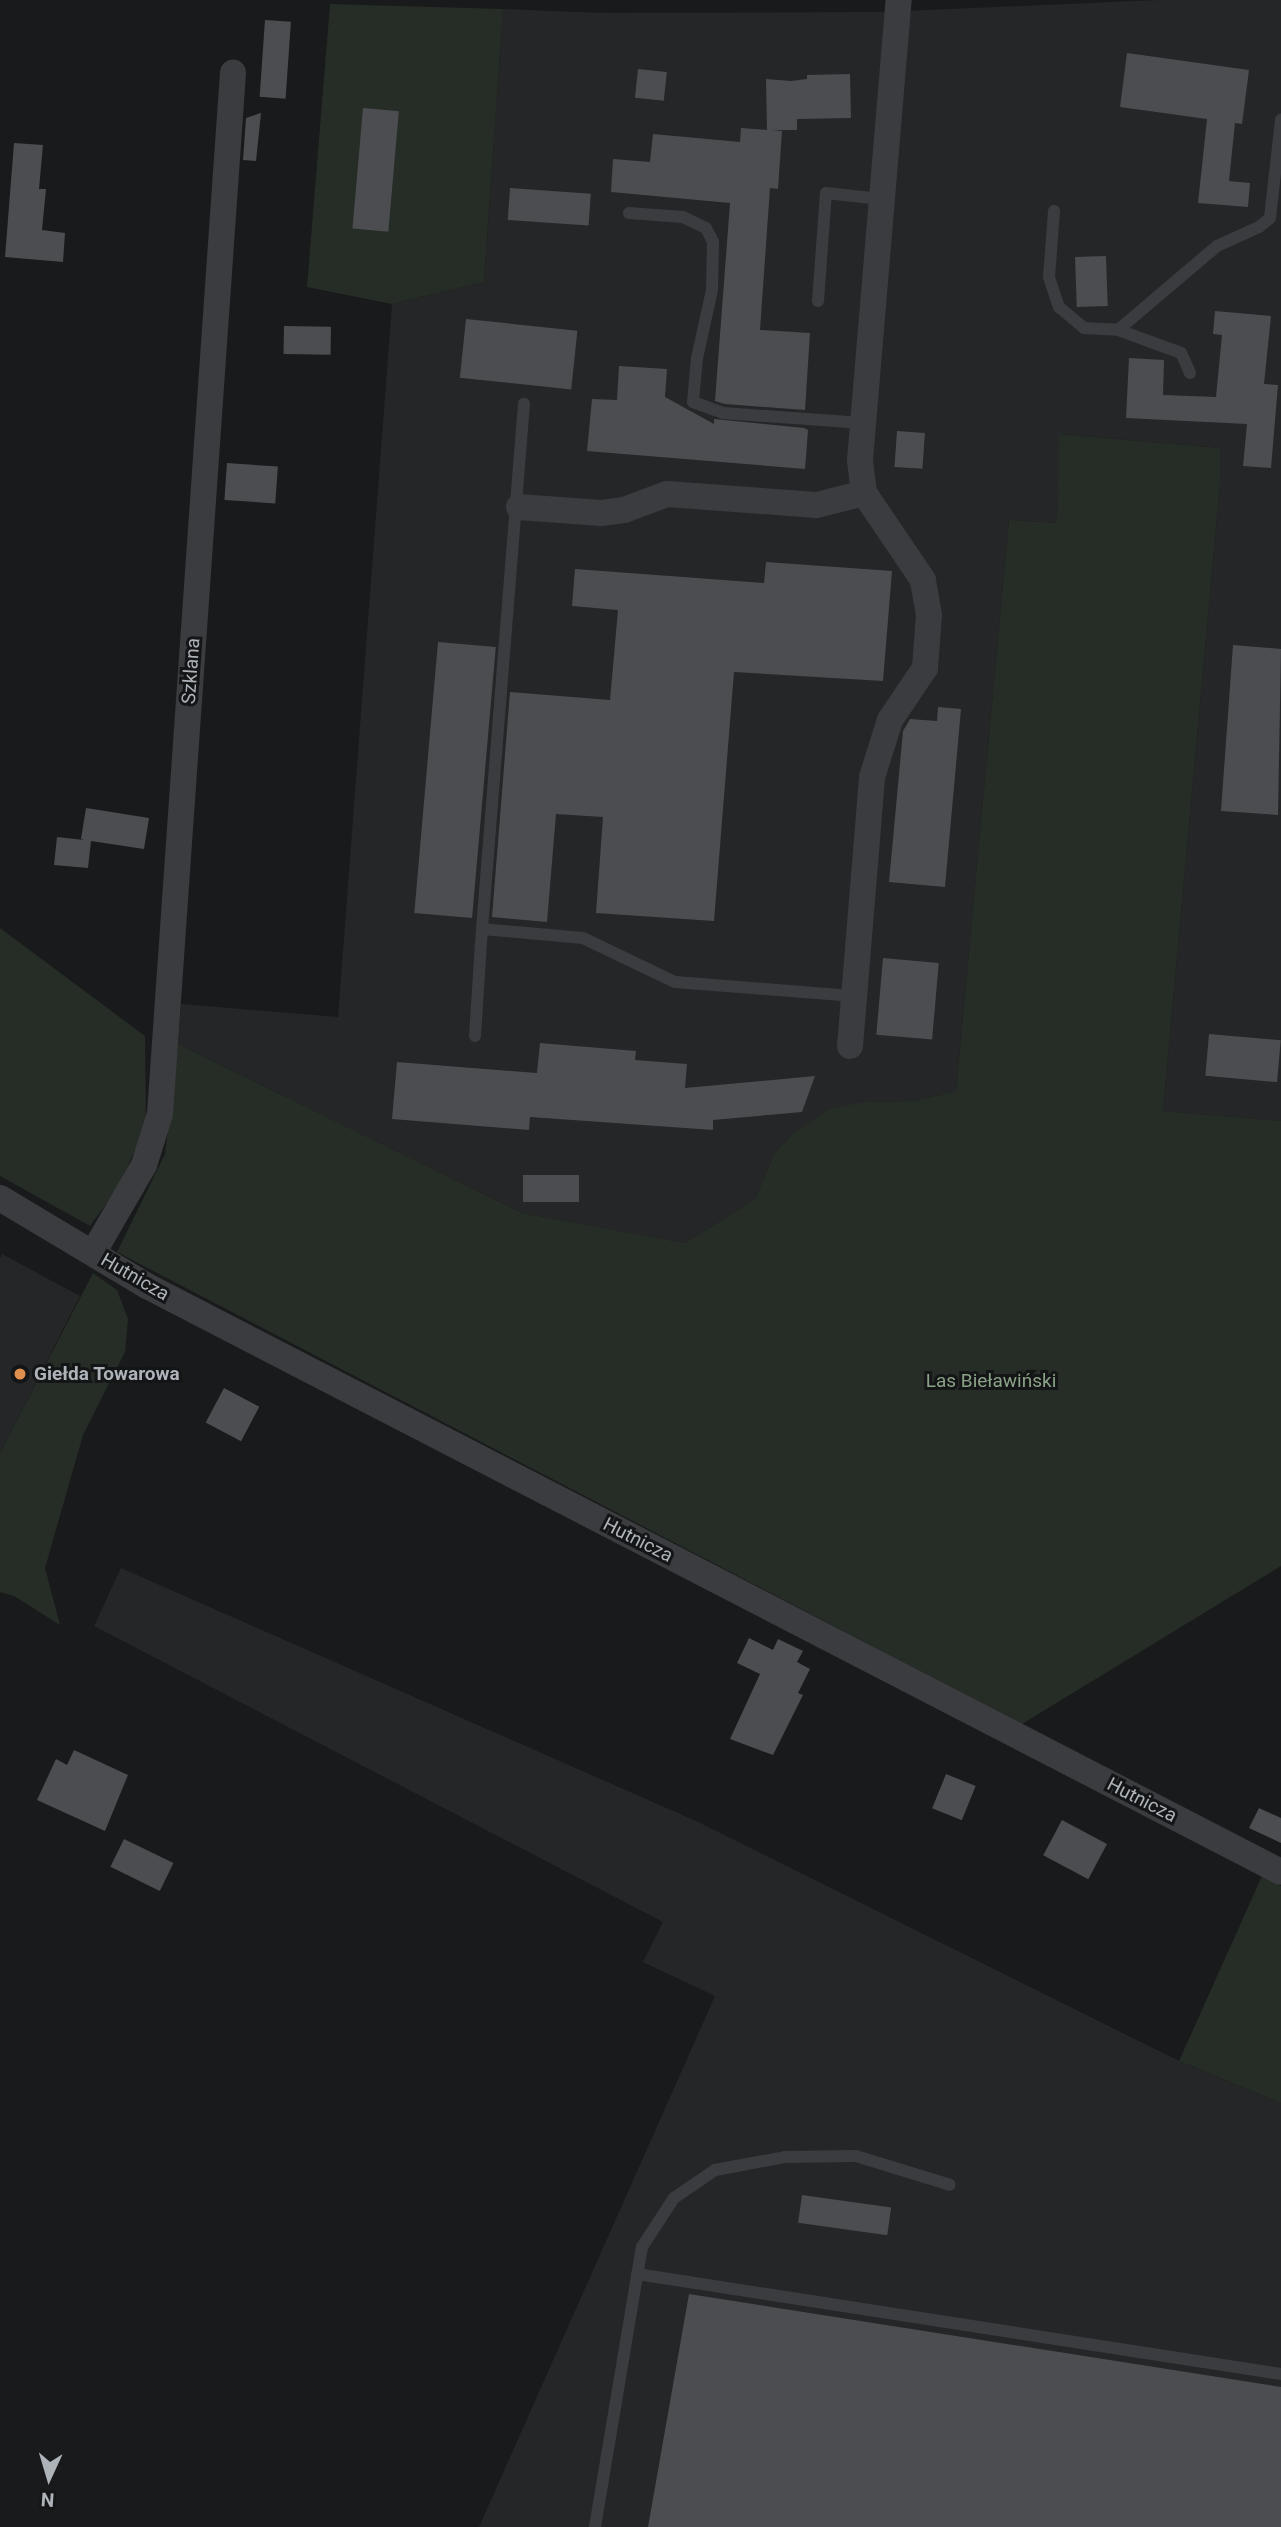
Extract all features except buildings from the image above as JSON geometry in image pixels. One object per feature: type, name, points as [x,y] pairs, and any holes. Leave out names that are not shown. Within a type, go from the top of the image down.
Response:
[{"type":"street","points":[[850,1046],[872,777],[890,720],[925,668],[929,615],[923,580],[864,494],[860,460],[899,0]]},
{"type":"street","name":"Szklana","points":[[93,1253],[144,1165],[160,1114],[233,73]]},
{"type":"street","points":[[519,507],[601,513],[624,510],[667,494],[817,505],[864,494]]},
{"type":"street","name":"Hutnicza","points":[[1,1202],[147,1286],[1281,1872]]},
{"type":"lane","points":[[1118,330],[1217,246],[1259,227],[1270,218],[1281,120]]},
{"type":"lane","points":[[818,301],[826,193],[881,199]]},
{"type":"lane","points":[[1054,211],[1049,277],[1059,307],[1084,328],[1118,330],[1181,353],[1190,373]]},
{"type":"lane","points":[[629,213],[682,217],[706,229],[713,242],[712,290],[696,358],[693,402],[723,413],[863,422]]},
{"type":"lane","points":[[475,1037],[519,507],[524,404]]},
{"type":"lane","points":[[482,929],[583,938],[674,982],[854,996]]},
{"type":"lane","points":[[596,2527],[642,2247],[674,2198],[715,2170],[785,2157],[856,2156],[950,2185]]},
{"type":"lane","points":[[637,2274],[1281,2374]]},
{"type":"shaded area","points":[[1159,0],[1281,0],[1281,1121],[1163,1111],[1220,484],[1220,448],[1060,434],[1057,523],[1009,520],[956,1091],[913,1101],[864,1102],[774,1154],[755,1199],[685,1243],[522,1213],[178,1044],[181,1004],[338,1017],[392,304],[484,282],[503,9],[604,13],[879,12]]},
{"type":"shaded area","name":"Giełda Towarowa","points":[[2,1254],[80,1296],[0,1453],[0,1259]]},
{"type":"shaded area","points":[[121,1568],[696,1821],[1179,2061],[1281,2103],[1281,2527],[479,2527],[715,1996],[643,1962],[663,1922],[94,1626]]},
{"type":"green space","points":[[330,4],[503,9],[484,282],[392,304],[307,287]]},
{"type":"green space","name":"Las Bieławiński","points":[[1059,434],[1220,448],[1220,484],[1163,1111],[1281,1121],[1281,1566],[1022,1724],[117,1252],[165,1154],[178,1044],[522,1213],[685,1243],[755,1199],[774,1154],[795,1132],[829,1109],[864,1102],[913,1101],[956,1091],[1009,520],[1057,523]]},
{"type":"green space","points":[[0,928],[145,1036],[146,1127],[117,1189],[90,1226],[0,1176]]},
{"type":"green space","points":[[93,1273],[117,1290],[128,1319],[125,1352],[83,1435],[45,1568],[60,1625],[14,1596],[0,1592],[0,1453]]},
{"type":"green space","points":[[1262,1876],[1281,1886],[1281,2103],[1179,2061]]},
{"type":"place","name":"Giełda Towarowa","points":[[20,1374]]}]
